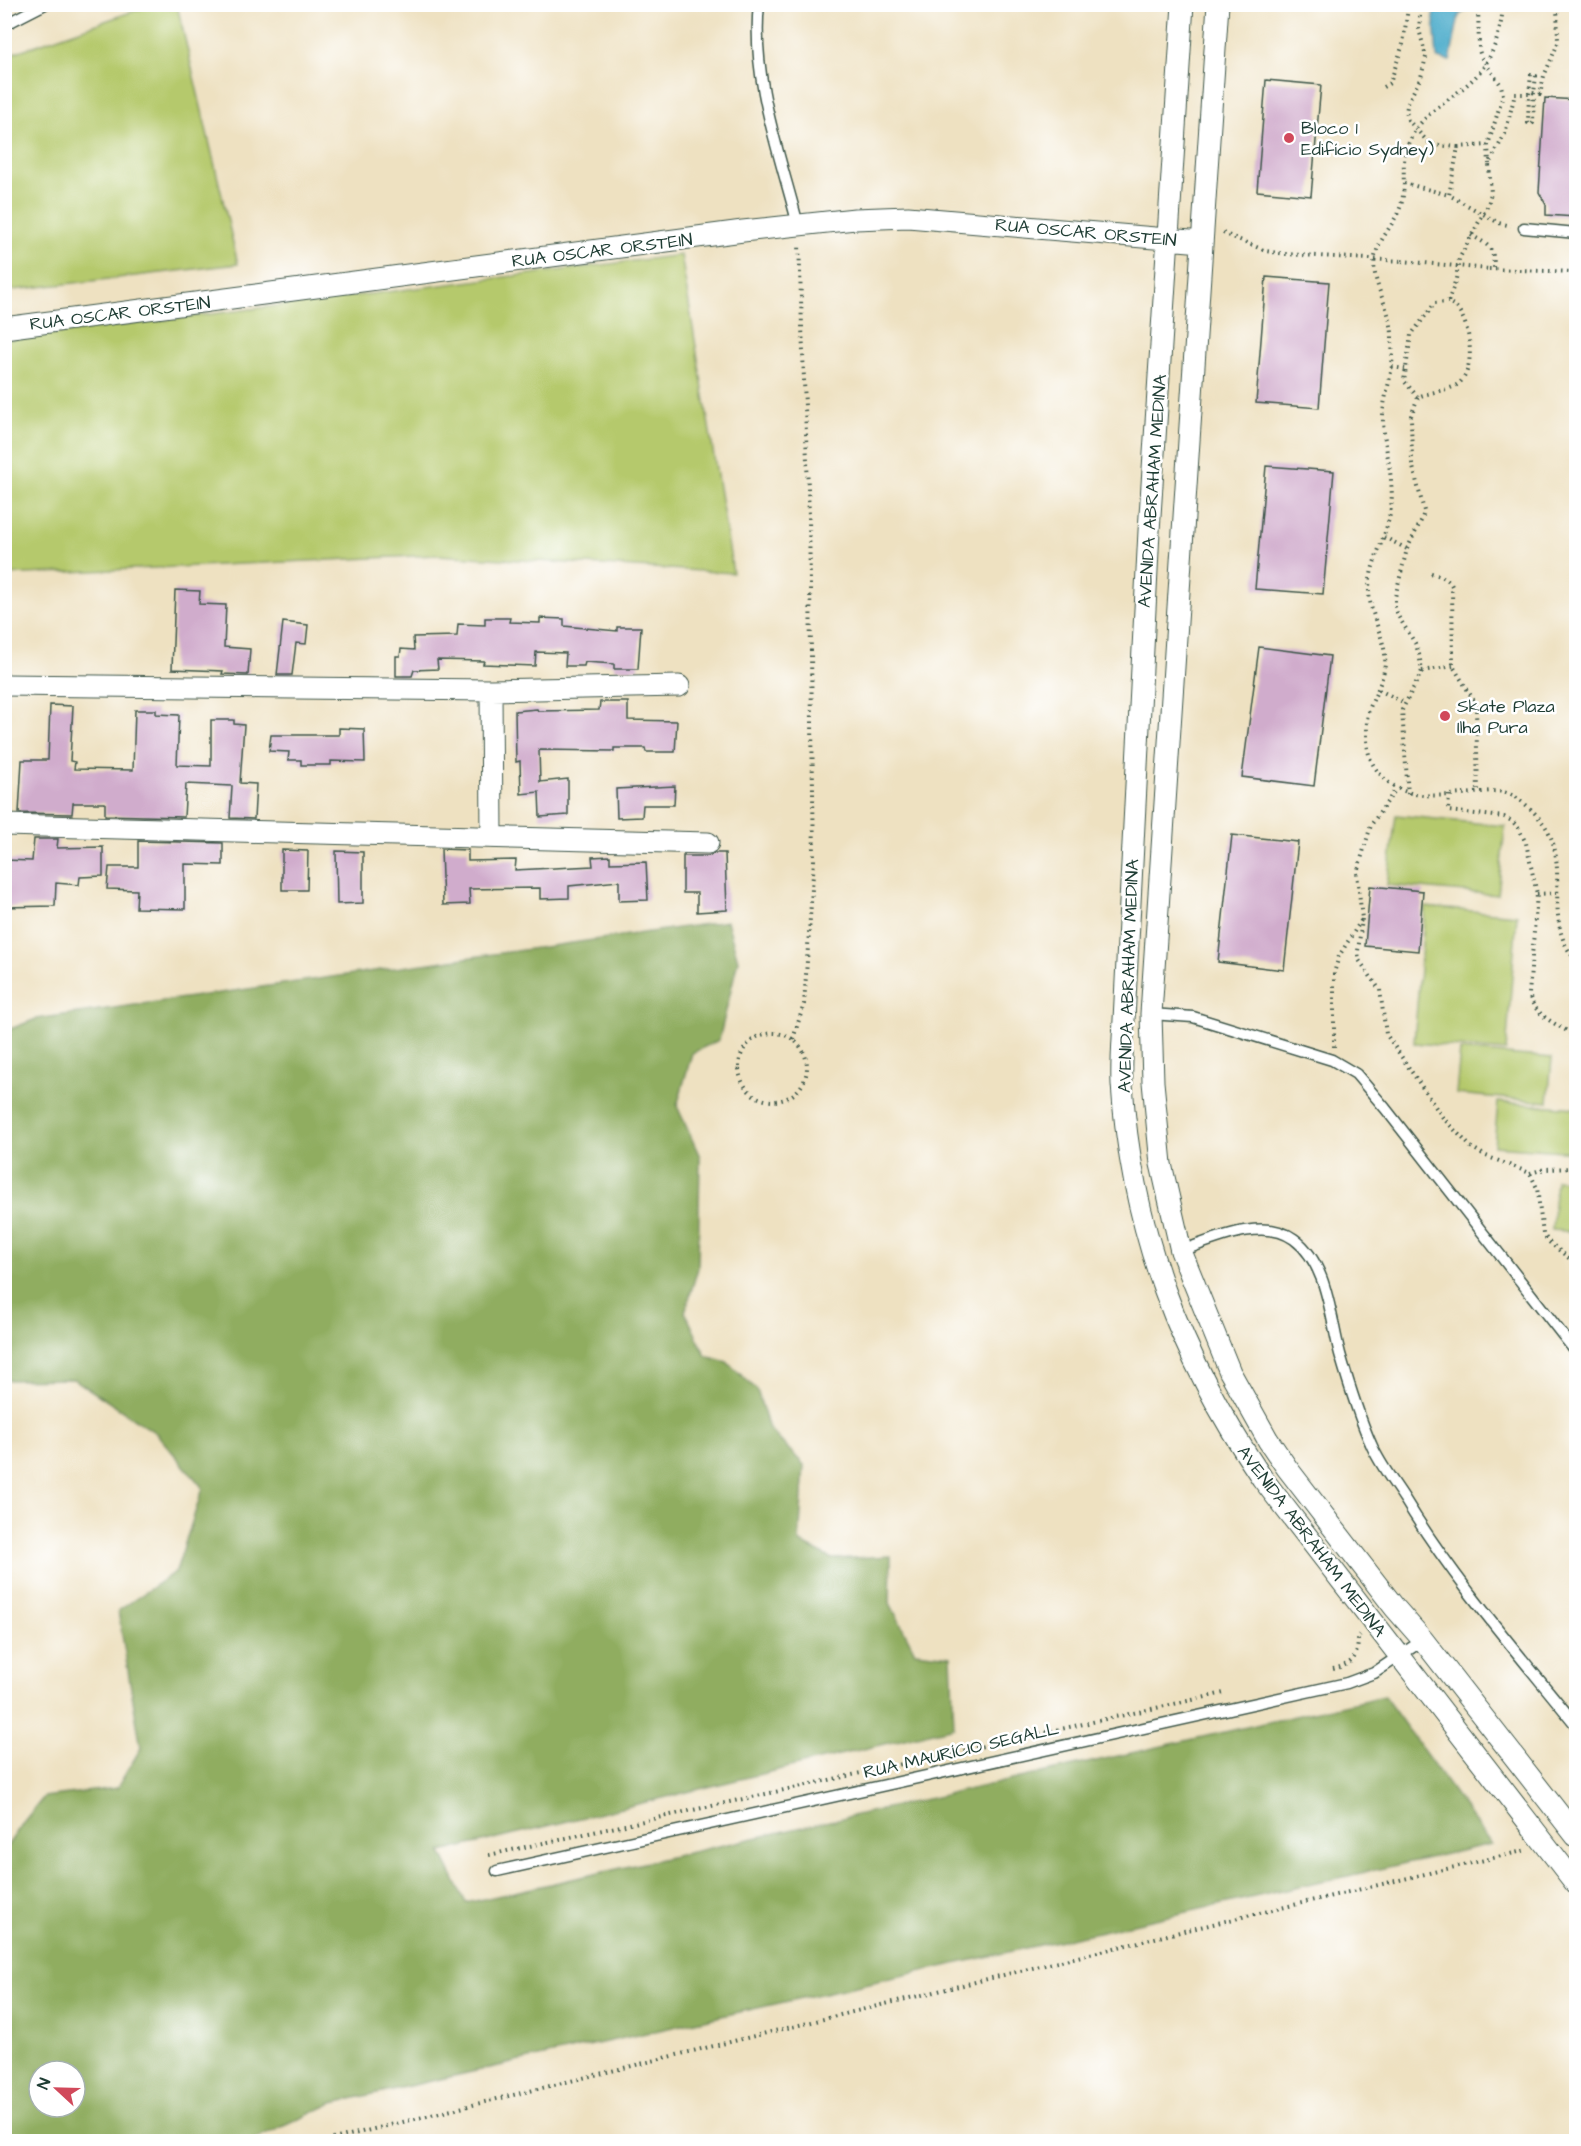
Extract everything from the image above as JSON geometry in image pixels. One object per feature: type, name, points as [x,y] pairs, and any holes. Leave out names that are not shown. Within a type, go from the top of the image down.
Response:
[{"type":"street","name":"AVENIDA ABRAHAM MEDINA","points":[[1184,4],[1149,531],[1122,1082],[1127,1138],[1136,1189],[1164,1293],[1182,1335],[1234,1436],[1262,1478],[1576,1884]]},
{"type":"street","name":"AVENIDA ABRAHAM MEDINA","points":[[1218,4],[1212,242],[1164,824],[1151,1014],[1153,1082],[1161,1164],[1181,1251],[1230,1372],[1268,1440],[1328,1521],[1576,1836]]},
{"type":"street","name":"RUA OSCAR ORSTEIN","points":[[4,328],[855,219],[908,217],[1212,242]]},
{"type":"street","points":[[4,685],[491,690],[679,686]]},
{"type":"street","points":[[491,690],[492,836]]},
{"type":"street","points":[[1134,821],[1146,832],[1152,832],[1164,824]]},
{"type":"street","points":[[4,825],[708,843]]},
{"type":"street","points":[[1132,862],[1137,856],[1150,854],[1156,857],[1161,867]]},
{"type":"lane","points":[[4,25],[45,4]]},
{"type":"lane","points":[[759,4],[758,50],[766,104],[798,225]]},
{"type":"lane","points":[[1524,228],[1576,233]]},
{"type":"lane","points":[[1151,1014],[1193,1017],[1332,1060],[1356,1074],[1576,1352]]},
{"type":"lane","points":[[1181,1251],[1259,1229],[1293,1238],[1309,1253],[1329,1299],[1338,1347],[1352,1396],[1372,1447],[1427,1536],[1576,1725]]},
{"type":"lane","name":"RUA MAURÍCIO SEGALL","points":[[497,1871],[1347,1683],[1374,1673],[1423,1640]]},
{"type":"path","points":[[1448,302],[1456,279],[1458,259],[1484,213],[1491,193],[1488,145],[1503,94],[1501,85],[1479,50],[1478,4]]},
{"type":"path","points":[[1503,4],[1500,31],[1486,64],[1464,87],[1426,116],[1415,129],[1405,154],[1402,202],[1386,231],[1375,258],[1379,290],[1392,322],[1392,367],[1385,397],[1383,421],[1393,490],[1390,514],[1369,589],[1385,656],[1379,690],[1366,723],[1367,749],[1373,765],[1396,789],[1408,794],[1449,795],[1502,792],[1516,797],[1538,816],[1552,835],[1557,857],[1556,893],[1562,936],[1576,960]]},
{"type":"path","points":[[1489,164],[1505,134],[1514,96],[1518,93],[1540,94],[1544,76],[1557,50],[1557,4]]},
{"type":"path","points":[[1383,87],[1390,83],[1403,44],[1408,8],[1412,5],[1420,5],[1419,29],[1426,57],[1421,77],[1408,102],[1406,111],[1408,120],[1427,141],[1435,145],[1458,147],[1488,145]]},
{"type":"path","points":[[1532,94],[1532,125],[1528,123],[1532,94]]},
{"type":"path","points":[[1449,195],[1458,147]]},
{"type":"path","points":[[1404,183],[1449,195],[1498,223],[1524,228]]},
{"type":"path","points":[[793,1039],[804,1004],[814,860],[810,516],[798,225]]},
{"type":"path","points":[[1223,225],[1223,233]]},
{"type":"path","points":[[1212,242],[1223,233]]},
{"type":"path","points":[[1223,233],[1266,251],[1286,254],[1375,258],[1492,269],[1576,272]]},
{"type":"path","points":[[1471,235],[1487,244],[1492,250],[1492,269]]},
{"type":"path","points":[[1408,794],[1401,717],[1405,703],[1422,671],[1419,654],[1395,607],[1395,597],[1407,549],[1424,511],[1412,463],[1411,416],[1418,397],[1454,386],[1463,380],[1469,368],[1470,348],[1463,320],[1456,307],[1448,302],[1435,303],[1411,335],[1405,369],[1406,385],[1418,397]]},
{"type":"path","points":[[1392,367],[1405,369]]},
{"type":"path","points":[[1384,537],[1407,549]]},
{"type":"path","points":[[1431,573],[1450,580],[1452,586],[1454,666],[1476,708],[1478,793]]},
{"type":"path","points":[[1422,671],[1454,666]]},
{"type":"path","points":[[1379,690],[1405,703]]},
{"type":"path","points":[[1396,789],[1371,825],[1357,873],[1362,919],[1359,960],[1380,990],[1386,1034],[1443,1118],[1472,1148],[1486,1156],[1530,1173],[1552,1168],[1576,1168]]},
{"type":"path","points":[[1449,795],[1448,811],[1504,817],[1518,827],[1526,843],[1537,894],[1529,994],[1532,1005],[1538,1012],[1576,1037]]},
{"type":"path","points":[[1537,894],[1556,893]]},
{"type":"path","points":[[1332,1060],[1335,1038],[1334,973],[1339,956],[1362,919]]},
{"type":"path","points":[[767,1033],[780,1033],[793,1039],[802,1049],[807,1061],[806,1075],[801,1088],[791,1097],[778,1102],[765,1101],[752,1095],[743,1086],[738,1073],[739,1059],[744,1047],[754,1038],[767,1033]]},
{"type":"path","points":[[1530,1173],[1537,1188],[1543,1234],[1549,1242],[1576,1264]]},
{"type":"path","points":[[1325,1671],[1350,1663],[1358,1652],[1358,1637],[1374,1624]]},
{"type":"path","points":[[489,1855],[1232,1691]]},
{"type":"path","points":[[321,2142],[1196,1928],[1546,1846]]},
{"type":"green space","points":[[151,5],[177,5],[238,264],[5,291],[5,56]]},
{"type":"green space","points":[[681,255],[733,573],[437,555],[5,575],[5,340]]},
{"type":"green space","points":[[1396,815],[1505,826],[1498,895],[1387,885]]},
{"type":"green space","points":[[1425,907],[1517,915],[1506,1051],[1414,1043]]},
{"type":"green space","points":[[727,921],[738,960],[719,1040],[692,1053],[677,1106],[700,1157],[698,1268],[685,1312],[706,1356],[727,1362],[757,1390],[769,1429],[804,1465],[799,1542],[832,1559],[891,1556],[890,1603],[915,1652],[951,1656],[954,1727],[441,1852],[466,1903],[1384,1696],[1491,1844],[333,2103],[252,2141],[5,2141],[5,1849],[44,1797],[117,1788],[141,1748],[118,1611],[176,1571],[203,1488],[156,1433],[74,1379],[5,1380],[5,1031],[36,1019]]},
{"type":"green space","points":[[1460,1050],[1552,1058],[1548,1102],[1456,1094]]},
{"type":"green space","points":[[1498,1102],[1576,1108],[1576,1152],[1494,1146]]},
{"type":"green space","points":[[1556,1180],[1576,1182],[1576,1232],[1552,1230]]},
{"type":"water","points":[[1437,4],[1470,5],[1470,8],[1459,15],[1450,61],[1437,58],[1433,6]]},
{"type":"building","name":"Bloco 1 Edifício Sydney)","points":[[1266,80],[1321,85],[1311,196],[1257,191]]},
{"type":"building","points":[[1545,98],[1576,100],[1576,217],[1546,215],[1546,205],[1539,192]]},
{"type":"building","points":[[1266,277],[1329,282],[1319,408],[1256,403]]},
{"type":"building","points":[[1266,466],[1334,471],[1323,594],[1255,589]]},
{"type":"building","points":[[175,590],[200,591],[199,604],[226,605],[224,647],[250,649],[248,675],[222,674],[223,671],[172,669]]},
{"type":"building","points":[[485,618],[510,618],[509,622],[540,623],[540,618],[564,619],[564,626],[617,631],[617,627],[641,627],[638,669],[614,669],[614,664],[585,662],[584,666],[565,666],[566,653],[536,652],[535,666],[483,664],[484,661],[437,660],[438,669],[414,670],[412,676],[396,676],[396,656],[400,656],[401,649],[414,650],[413,637],[457,636],[458,624],[485,625]]},
{"type":"building","points":[[283,622],[308,625],[306,644],[296,643],[292,675],[277,675]]},
{"type":"building","points":[[1259,647],[1330,656],[1314,786],[1242,777]]},
{"type":"building","points":[[600,702],[628,702],[628,720],[677,721],[675,752],[646,752],[645,748],[614,748],[614,751],[539,750],[540,782],[568,779],[568,815],[540,817],[539,792],[521,794],[520,761],[516,762],[515,711],[599,710]]},
{"type":"building","points":[[50,705],[73,706],[70,761],[75,762],[74,769],[133,770],[135,710],[156,710],[156,714],[179,715],[177,765],[211,766],[211,720],[234,720],[234,724],[244,725],[240,783],[256,784],[254,819],[230,818],[232,786],[186,784],[184,817],[105,815],[105,803],[73,803],[72,814],[19,813],[22,760],[48,760]]},
{"type":"building","points":[[339,728],[364,729],[365,762],[331,761],[331,765],[301,765],[301,760],[288,760],[289,752],[269,751],[271,735],[339,735]]},
{"type":"building","points":[[675,786],[674,805],[643,805],[642,817],[617,818],[616,789]]},
{"type":"building","points":[[1232,835],[1298,842],[1284,970],[1218,962]]},
{"type":"building","points":[[34,839],[58,839],[57,848],[103,847],[103,876],[80,877],[79,885],[56,883],[55,906],[4,907],[4,860],[32,861]]},
{"type":"building","points":[[138,841],[223,843],[223,865],[185,864],[185,909],[136,908],[137,890],[107,889],[109,867],[138,867]]},
{"type":"building","points":[[441,849],[468,850],[468,861],[516,860],[515,870],[593,866],[592,857],[610,856],[610,863],[646,862],[648,900],[619,901],[619,881],[569,886],[569,898],[540,899],[540,888],[469,889],[470,904],[443,905]]},
{"type":"building","points":[[282,850],[308,851],[307,890],[282,890]]},
{"type":"building","points":[[336,851],[363,852],[363,903],[337,904]]},
{"type":"building","points":[[725,853],[727,910],[697,912],[697,893],[683,893],[683,856],[708,856]]},
{"type":"building","points":[[1370,886],[1423,891],[1418,951],[1365,946]]},
{"type":"place","name":"Bloco 1 Edifício Sydney)","points":[[1289,138]]},
{"type":"place","name":"Skate Plaza Ilha Pura","points":[[1445,716]]}]
